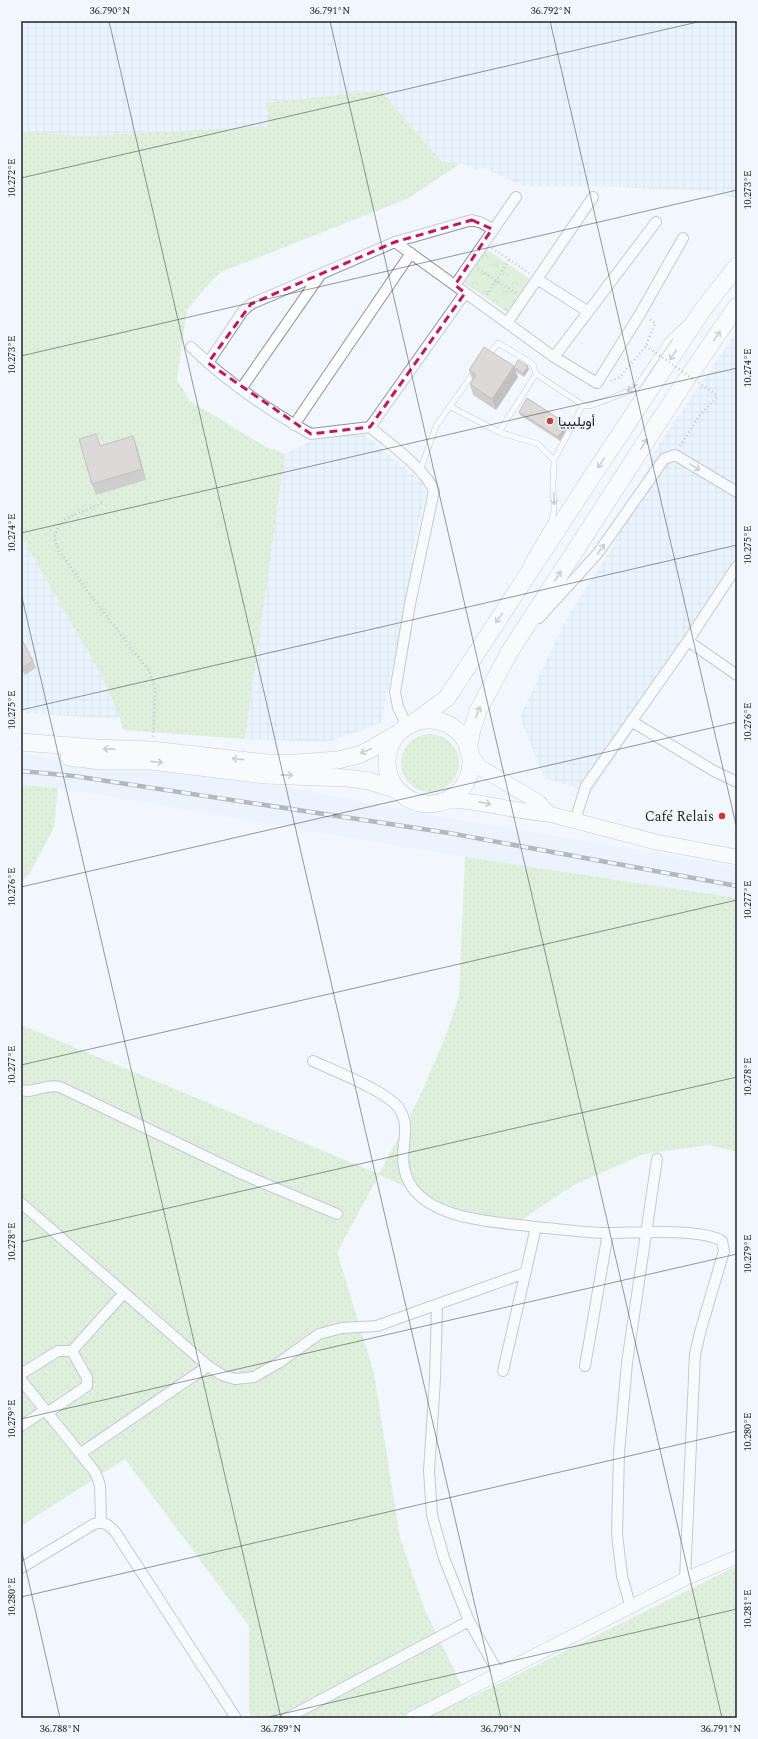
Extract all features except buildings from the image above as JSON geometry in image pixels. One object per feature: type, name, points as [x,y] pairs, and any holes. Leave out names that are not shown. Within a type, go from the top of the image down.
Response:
[{"type":"highway","points":[[21,742],[96,748],[152,750],[267,763],[296,763],[338,760],[359,754],[373,748],[407,727],[447,698],[704,308],[737,266]]},
{"type":"highway","points":[[469,752],[464,741],[451,727],[432,720],[407,727],[390,748],[387,766],[390,779],[397,790],[407,798],[420,803],[429,804],[446,800],[456,794],[464,785],[469,775],[469,752],[472,729],[478,711],[510,651],[680,389],[737,306]]},
{"type":"highway","points":[[21,751],[101,761],[151,761],[265,775],[347,778],[369,781],[397,790]]},
{"type":"main road","points":[[469,752],[481,768],[538,802],[549,814]]},
{"type":"main road","points":[[446,800],[482,802],[532,813],[549,814],[656,842],[737,857]]},
{"type":"street","points":[[455,285],[492,229],[516,197]]},
{"type":"street","points":[[507,323],[523,297],[537,279],[592,197]]},
{"type":"street","points":[[208,364],[243,311],[251,304],[395,242],[472,220],[482,223],[492,229]]},
{"type":"street","points":[[554,357],[587,311],[656,222]]},
{"type":"street","points":[[395,242],[480,305],[554,357],[597,383],[640,314],[683,238]]},
{"type":"street","points":[[294,424],[411,253]]},
{"type":"street","points":[[241,389],[321,274]]},
{"type":"street","points":[[537,279],[587,311]]},
{"type":"street","points":[[191,348],[208,364],[241,389],[311,434],[370,427],[465,293]]},
{"type":"street","points":[[370,427],[420,471],[431,482],[434,491],[410,604],[395,692],[398,707],[407,727]]},
{"type":"street","points":[[510,651],[598,553],[664,459],[675,455],[737,492]]},
{"type":"street","points":[[575,820],[586,786],[688,640],[736,568]]},
{"type":"street","points":[[688,640],[737,675]]},
{"type":"street","points":[[631,721],[714,771],[737,782]]},
{"type":"street","points":[[313,1062],[380,1093],[400,1108],[404,1117],[404,1167],[407,1178],[420,1196],[434,1207],[452,1214],[536,1227],[608,1233],[647,1231],[716,1238],[722,1241],[724,1251],[695,1354],[685,1579]]},
{"type":"street","points":[[21,1090],[31,1091],[53,1085],[60,1087],[242,1174],[337,1214]]},
{"type":"street","points":[[630,1608],[622,1576],[617,1534],[620,1453],[627,1363],[658,1159]]},
{"type":"street","points":[[21,1203],[123,1294],[208,1366],[222,1375],[234,1379],[254,1377],[280,1362],[319,1334],[342,1328],[376,1326],[526,1273]]},
{"type":"street","points":[[503,1371],[536,1227]]},
{"type":"street","points":[[585,1366],[608,1233]]},
{"type":"street","points":[[21,1374],[58,1351],[72,1351],[123,1294]]},
{"type":"street","points":[[438,1304],[429,1471],[432,1514],[444,1558],[469,1621],[499,1674]]},
{"type":"street","points":[[21,1426],[46,1412],[88,1384],[87,1378],[72,1351]]},
{"type":"street","points":[[81,1453],[208,1366]]},
{"type":"street","points":[[21,1380],[81,1453],[99,1481],[101,1522]]},
{"type":"street","points":[[21,1568],[94,1524],[101,1522],[109,1525],[116,1533],[236,1718]]},
{"type":"street","points":[[412,1718],[685,1579],[737,1558]]},
{"type":"street","points":[[287,1718],[469,1621]]},
{"type":"lane","points":[[485,359],[498,342],[533,364],[536,374],[583,405],[590,406],[632,390],[639,383],[669,339],[704,308]]},
{"type":"lane","points":[[420,471],[436,426],[451,407],[462,387],[480,365]]},
{"type":"lane","points":[[499,432],[536,374]]},
{"type":"lane","points":[[516,594],[530,556],[552,520],[554,511],[554,460],[583,405]]},
{"type":"lane","points":[[451,407],[499,432],[538,444],[554,460]]},
{"type":"path","points":[[483,243],[537,279]]},
{"type":"path","points":[[480,305],[509,260]]},
{"type":"path","points":[[469,264],[523,297]]},
{"type":"path","points":[[620,377],[646,346],[655,323],[649,319]]},
{"type":"path","points":[[646,346],[718,396],[699,416],[675,455]]},
{"type":"path","points":[[619,368],[624,371]]},
{"type":"path","points":[[102,503],[67,518],[59,525],[54,535],[55,540],[58,549],[88,592],[149,672],[155,688],[152,750]]},
{"type":"highlighted area","points":[[472,220],[492,229],[455,285],[465,293],[370,427],[311,434],[208,363],[251,304],[395,242]]},
{"type":"shaded area","points":[[21,21],[737,21],[737,199],[709,191],[593,186],[523,186],[484,168],[476,170],[461,163],[442,162],[380,90],[267,103],[269,126],[82,136],[21,131]]},
{"type":"shaded area","points":[[737,331],[737,576],[589,796],[576,788],[544,778],[520,717],[564,623],[612,548],[656,449]]},
{"type":"shaded area","points":[[331,431],[363,433],[425,485],[427,490],[410,563],[414,564],[381,723],[328,742],[245,739],[285,454]]},
{"type":"shaded area","points":[[21,536],[104,680],[120,719],[21,713]]},
{"type":"shaded area","points":[[21,754],[291,788],[425,814],[737,867],[737,898],[465,857],[58,788],[21,785]]},
{"type":"green space","points":[[380,90],[442,162],[461,163],[407,199],[221,272],[210,282],[187,310],[177,380],[190,401],[266,447],[285,454],[245,739],[123,730],[104,680],[21,536],[21,131],[82,136],[269,126],[266,103]]},
{"type":"green space","points":[[486,249],[530,279],[507,312],[464,283]]},
{"type":"green space","points":[[424,734],[436,734],[446,738],[455,747],[459,757],[459,769],[451,784],[436,792],[424,792],[414,788],[405,779],[401,769],[401,757],[405,747],[414,738]]},
{"type":"green space","points":[[21,785],[58,788],[54,827],[30,873],[21,883]]},
{"type":"green space","points":[[465,857],[737,898],[737,1152],[709,1145],[644,1154],[574,1185],[507,1231],[379,1175],[337,1252],[374,1373],[400,1538],[425,1610],[468,1699],[737,1566],[737,1718],[252,1718],[249,1711],[249,1626],[125,1459],[21,1526],[21,1025],[379,1174],[419,1098],[445,1038],[459,996]]},
{"type":"railway","points":[[21,771],[74,776],[449,833],[737,886]]},
{"type":"place","name":"أويليبيا","points":[[550,421]]},
{"type":"place","name":"Café Relais","points":[[722,816]]}]
